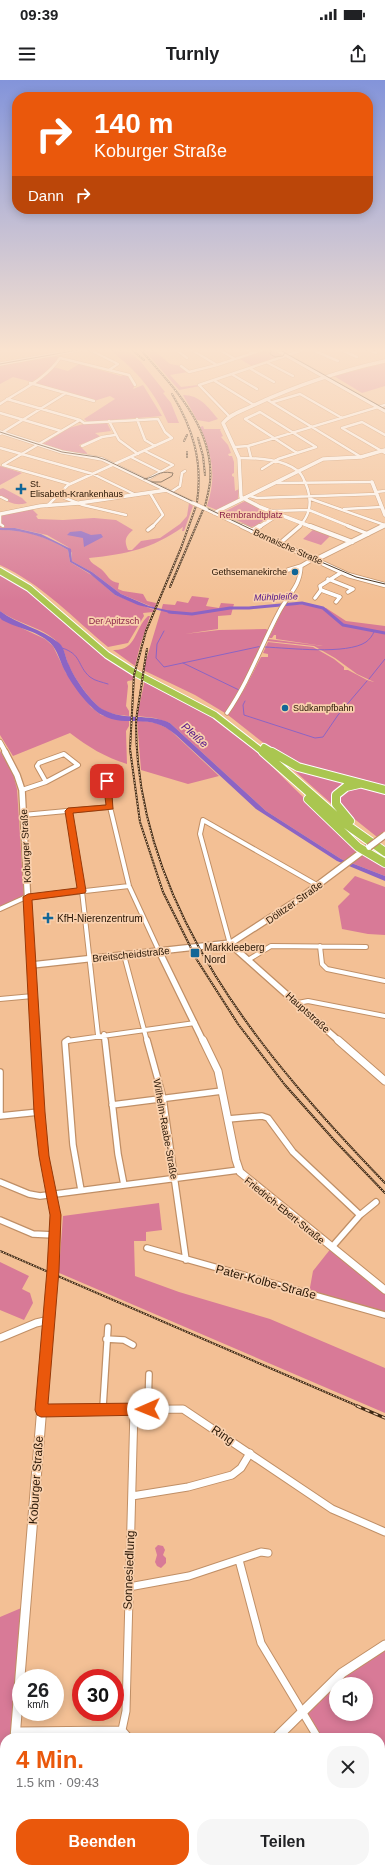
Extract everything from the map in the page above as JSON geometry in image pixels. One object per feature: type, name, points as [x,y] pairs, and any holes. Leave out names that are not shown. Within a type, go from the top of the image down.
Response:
[{"type":"highway","points":[[0,568],[21,578],[38,589],[122,660],[207,704],[236,724],[350,821],[385,846]]},
{"type":"highway","points":[[0,571],[38,594],[114,660],[132,671],[197,703],[217,716],[242,735],[346,824],[385,852]]},
{"type":"highway","points":[[264,747],[298,767],[385,790]]},
{"type":"highway","points":[[287,774],[295,785],[335,826],[385,863]]},
{"type":"highway","points":[[350,821],[337,804],[335,798],[337,793],[346,786],[364,784]]},
{"type":"main road","name":"Bornaische Straße","points":[[0,433],[69,454],[96,457],[114,464],[279,544],[342,572],[361,579],[385,585]]},
{"type":"main road","points":[[227,433],[239,458],[240,496],[271,511],[352,542]]},
{"type":"main road","points":[[216,513],[326,458],[361,457],[384,451]]},
{"type":"main road","points":[[372,482],[385,515]]},
{"type":"main road","points":[[0,514],[47,506],[168,491]]},
{"type":"main road","points":[[252,531],[279,514]]},
{"type":"main road","points":[[315,560],[385,525]]},
{"type":"main road","name":"Koburger Straße","points":[[0,742],[17,775],[22,790],[40,1112],[44,1156],[50,1194],[50,1207],[54,1221],[53,1270],[15,1733]]},
{"type":"main road","name":"Dölitzer Straße","points":[[230,944],[239,940],[385,835]]},
{"type":"main road","points":[[239,940],[239,952]]},
{"type":"main road","name":"Breitscheidstraße","points":[[32,965],[230,944]]},
{"type":"main road","name":"Hauptstraße","points":[[230,944],[385,1080]]},
{"type":"main road","name":"Friedrich-Ebert-Straße","points":[[159,951],[217,1067],[239,1170],[244,1176],[385,1290]]},
{"type":"main road","points":[[0,1338],[36,1323],[49,1320]]},
{"type":"main road","points":[[281,1733],[342,1673],[385,1646]]},
{"type":"street","points":[[1,464],[22,454],[58,433]]},
{"type":"street","points":[[142,433],[145,440],[155,446]]},
{"type":"street","points":[[47,506],[70,484],[172,438],[166,433]]},
{"type":"street","points":[[266,433],[297,453]]},
{"type":"street","points":[[235,447],[248,446],[294,433],[316,447],[273,461],[262,469]]},
{"type":"street","points":[[322,433],[361,457]]},
{"type":"street","points":[[351,433],[384,451]]},
{"type":"street","points":[[82,446],[102,437],[115,435],[138,454]]},
{"type":"street","points":[[248,446],[251,458]]},
{"type":"street","points":[[0,448],[93,474],[136,495]]},
{"type":"street","points":[[145,450],[173,465],[146,480]]},
{"type":"street","points":[[131,457],[161,472]]},
{"type":"street","points":[[239,458],[258,458],[273,461],[299,472],[306,484],[311,497],[309,510],[303,523],[292,535],[279,544]]},
{"type":"street","points":[[1,464],[70,484]]},
{"type":"street","points":[[168,491],[179,488],[182,473],[185,471]]},
{"type":"street","points":[[277,483],[306,484],[372,482]]},
{"type":"street","points":[[250,496],[256,498],[311,497],[376,493],[385,491]]},
{"type":"street","points":[[148,530],[159,522],[163,515],[150,493]]},
{"type":"street","points":[[57,495],[79,503],[126,514]]},
{"type":"street","points":[[1,496],[7,500]]},
{"type":"street","points":[[311,497],[385,525]]},
{"type":"street","points":[[340,509],[382,507]]},
{"type":"street","points":[[271,511],[309,510],[368,534]]},
{"type":"street","points":[[0,514],[0,524],[3,526]]},
{"type":"street","points":[[288,570],[315,560]]},
{"type":"street","points":[[227,713],[245,684],[284,603],[298,585],[301,578],[301,566]]},
{"type":"street","points":[[315,598],[321,590],[320,586],[328,579],[342,572]]},
{"type":"street","points":[[328,579],[353,589],[348,592]]},
{"type":"street","points":[[321,590],[340,597],[336,602]]},
{"type":"street","points":[[22,790],[46,782],[52,780],[66,770],[78,765],[64,754],[39,763],[37,766],[46,782]]},
{"type":"street","points":[[108,779],[110,807],[129,886],[159,951]]},
{"type":"street","points":[[23,815],[110,807]]},
{"type":"street","points":[[68,811],[82,891],[98,1035]]},
{"type":"street","points":[[230,944],[200,834],[203,820],[317,885]]},
{"type":"street","points":[[0,910],[28,897],[129,886]]},
{"type":"street","points":[[248,960],[268,946],[366,947]]},
{"type":"street","points":[[320,946],[322,964],[327,969],[385,981]]},
{"type":"street","name":"Wilhelm-Raabe-Straße","points":[[124,955],[163,1098],[186,1260]]},
{"type":"street","points":[[0,1000],[34,996]]},
{"type":"street","points":[[298,1003],[308,1001],[385,1016]]},
{"type":"street","points":[[81,1190],[73,1145],[66,1040],[195,1023]]},
{"type":"street","points":[[104,1034],[118,1154],[124,1185]]},
{"type":"street","points":[[0,1072],[0,1116],[40,1112]]},
{"type":"street","points":[[112,1105],[222,1091]]},
{"type":"street","points":[[228,1119],[262,1116],[268,1118],[293,1152],[360,1216]]},
{"type":"street","points":[[0,1182],[29,1194],[50,1194],[239,1170]]},
{"type":"street","points":[[332,1247],[360,1216],[376,1202]]},
{"type":"street","points":[[0,1220],[33,1234],[54,1235]]},
{"type":"street","name":"Pater-Kolbe-Straße","points":[[147,1248],[385,1314]]},
{"type":"street","points":[[103,1410],[106,1339],[108,1327]]},
{"type":"street","points":[[106,1339],[122,1338],[133,1345]]},
{"type":"street","points":[[148,1409],[149,1374]]},
{"type":"street","name":"Ring","points":[[41,1410],[183,1409],[332,1509],[385,1532]]},
{"type":"street","name":"Sonnesiedlung","points":[[122,1730],[126,1712],[128,1587],[134,1410]]},
{"type":"street","points":[[132,1496],[188,1487],[232,1475],[241,1468],[250,1454]]},
{"type":"street","points":[[128,1587],[176,1579],[214,1569],[261,1552],[268,1553]]},
{"type":"street","points":[[240,1560],[259,1638],[315,1733]]},
{"type":"street","points":[[58,1733],[122,1730],[125,1733]]},
{"type":"green space","points":[[61,433],[98,433],[95,433],[101,437],[79,445],[88,454],[64,451],[43,444]]},
{"type":"green space","points":[[202,433],[221,433],[223,436],[221,437],[228,445],[231,453],[228,454],[229,456],[232,456],[234,462],[234,473],[232,476],[234,477],[235,491],[239,489],[238,499],[217,510],[207,506],[212,485],[212,466],[208,447]]},
{"type":"green space","points":[[0,466],[22,473],[0,485]]},
{"type":"green space","points":[[3,488],[22,498],[27,503],[13,503],[0,497],[0,489]]},
{"type":"green space","name":"Rembrandtplatz","points":[[245,501],[274,514],[251,527],[222,513]]},
{"type":"green space","name":"Der Apitzsch","points":[[189,503],[193,506],[184,531],[182,531],[183,527],[160,541],[139,549],[116,555],[89,558],[92,563],[101,569],[111,580],[119,583],[118,589],[143,594],[147,601],[156,603],[155,608],[121,594],[92,572],[72,561],[72,553],[68,547],[47,535],[15,528],[0,528],[0,515],[32,509],[38,515],[36,516],[38,519],[63,520],[94,518],[116,520],[133,530],[128,535],[126,542],[128,550],[132,550],[141,541],[160,538],[180,524],[187,516]]},
{"type":"green space","points":[[315,528],[332,534],[321,545],[303,539]]},
{"type":"green space","name":"Der Apitzsch","points":[[0,530],[27,532],[60,545],[68,550],[70,562],[93,576],[115,595],[154,610],[153,612],[143,613],[144,616],[128,643],[108,647],[57,602],[30,582],[0,565]]},
{"type":"green space","name":"Der Apitzsch","points":[[0,574],[31,592],[134,674],[133,680],[127,682],[126,706],[129,711],[129,716],[117,715],[105,711],[95,703],[75,678],[61,646],[48,634],[15,620],[0,611]]},
{"type":"green space","points":[[192,596],[209,598],[206,606],[219,608],[221,603],[234,604],[231,615],[218,616],[218,629],[185,634],[219,630],[266,629],[269,631],[251,670],[225,713],[195,695],[143,670],[163,604],[175,605],[177,601],[188,603]]},
{"type":"green space","points":[[285,604],[312,605],[322,609],[326,608],[346,621],[385,626],[385,789],[303,767],[270,748],[228,715],[245,688],[261,657],[268,657],[268,654],[263,653],[268,642],[313,647],[334,659],[344,667],[344,670],[348,670],[374,682],[357,674],[335,658],[314,646],[267,641],[268,639],[323,646],[276,639],[276,635],[269,638]]},
{"type":"green space","points":[[150,616],[135,666],[113,650],[127,647],[131,643],[143,621]]},
{"type":"green space","points":[[0,618],[45,639],[53,646],[66,673],[91,707],[101,715],[116,719],[129,720],[129,726],[126,731],[127,764],[97,751],[70,733],[13,756],[0,735]]},
{"type":"green space","points":[[141,678],[191,702],[243,738],[357,850],[353,855],[360,858],[363,855],[385,865],[385,876],[341,859],[266,811],[170,723],[155,718],[137,716],[144,684],[144,681],[140,680]]},
{"type":"green space","points":[[137,720],[156,723],[169,729],[219,776],[188,784],[141,770]]},
{"type":"green space","points":[[0,751],[13,774],[17,789],[24,898],[0,909]]},
{"type":"green space","points":[[289,766],[348,784],[333,805]]},
{"type":"green space","points":[[355,786],[385,792],[385,831],[377,837],[342,809],[337,797],[339,794]]},
{"type":"green space","points":[[355,876],[385,887],[385,935],[368,934],[342,929],[338,906],[350,894],[343,889]]},
{"type":"green space","points":[[159,1203],[162,1230],[146,1232],[146,1241],[134,1241],[135,1276],[179,1292],[270,1319],[385,1368],[385,1413],[57,1272],[60,1256],[63,1216]]},
{"type":"green space","points":[[332,1247],[385,1290],[385,1315],[309,1293],[313,1271]]},
{"type":"green space","points":[[0,1262],[29,1276],[22,1289],[30,1293],[33,1303],[24,1320],[0,1310]]},
{"type":"green space","points":[[158,1545],[163,1546],[165,1550],[163,1555],[166,1558],[166,1563],[161,1568],[157,1566],[155,1562],[157,1555],[155,1548]]},
{"type":"green space","points":[[26,1606],[21,1669],[12,1669],[12,1721],[16,1721],[15,1733],[0,1733],[0,1617]]},
{"type":"green space","points":[[385,1647],[385,1733],[315,1733],[302,1712],[329,1686],[329,1721],[373,1721],[373,1677],[338,1677]]},
{"type":"shaded area","points":[[0,528],[15,528],[41,534],[71,549],[72,561],[92,572],[121,594],[149,606],[175,612],[174,614],[138,605],[115,595],[89,573],[70,562],[68,550],[52,541],[36,535],[18,531],[0,530]]},
{"type":"shaded area","points":[[81,531],[91,535],[101,534],[103,537],[84,547],[83,538],[67,535],[70,532]]},
{"type":"shaded area","points":[[0,611],[14,620],[45,634],[59,643],[63,648],[71,670],[79,683],[89,697],[99,707],[120,715],[154,718],[170,723],[266,811],[341,859],[385,876],[385,881],[337,861],[256,809],[176,735],[166,728],[148,722],[121,721],[112,719],[97,712],[72,684],[53,646],[42,637],[2,620],[0,618]]},
{"type":"waterway","name":"Mühlpleiße","points":[[169,612],[192,614],[230,608],[249,608],[302,603],[323,608],[343,625],[385,633]]},
{"type":"waterway","points":[[164,631],[157,644],[156,658],[164,667],[262,646]]},
{"type":"waterway","points":[[265,647],[332,650],[357,646],[366,642],[374,632]]},
{"type":"waterway","points":[[62,648],[76,657],[90,677],[108,684]]},
{"type":"waterway","points":[[369,679],[385,659]]},
{"type":"waterway","points":[[183,663],[239,690]]},
{"type":"waterway","points":[[245,701],[243,705],[244,715],[315,738],[323,737],[338,715],[367,681]]},
{"type":"tram line","points":[[2,433],[62,452],[97,457],[145,479]]},
{"type":"tram line","points":[[145,479],[164,472],[173,473],[172,476],[161,482],[152,482]]},
{"type":"tram line","points":[[145,479],[152,482]]},
{"type":"tram line","points":[[152,482],[305,555],[356,577],[385,584]]},
{"type":"railway","points":[[191,433],[195,446],[199,473],[197,502]]},
{"type":"railway","points":[[201,433],[206,444],[210,462],[209,491],[205,506]]},
{"type":"railway","points":[[184,441],[187,435]]},
{"type":"railway","points":[[198,438],[203,456],[205,475]]},
{"type":"railway","points":[[187,452],[187,457]]},
{"type":"railway","points":[[196,506],[181,548],[146,631],[134,675],[130,749],[140,822],[163,892],[197,960],[238,1024],[285,1085],[335,1141],[385,1193]]},
{"type":"railway","points":[[170,587],[203,510]]},
{"type":"railway","points":[[147,649],[136,722],[142,792],[158,856],[183,917],[216,976],[253,1031],[295,1084],[385,1183]]},
{"type":"railway","points":[[0,1251],[360,1407]]},
{"type":"railway","points":[[357,1406],[385,1418]]},
{"type":"place","name":"St. Elisabeth-Krankenhaus","points":[[21,489]]},
{"type":"place","name":"Gethsemanekirche","points":[[295,572]]},
{"type":"place","name":"Südkampfbahn","points":[[285,708]]},
{"type":"place","name":"KfH-Nierenzentrum","points":[[48,918]]},
{"type":"place","name":"Markkleeberg Nord","points":[[195,953]]},
{"type":"route","points":[[107,781],[110,807],[68,811],[82,891],[28,897],[40,1112],[44,1156],[50,1194],[53,1200],[56,1215],[54,1221],[53,1270],[41,1410],[148,1409]]},
{"type":"water label","name":"Pleiße","points":[[195,735]]}]
